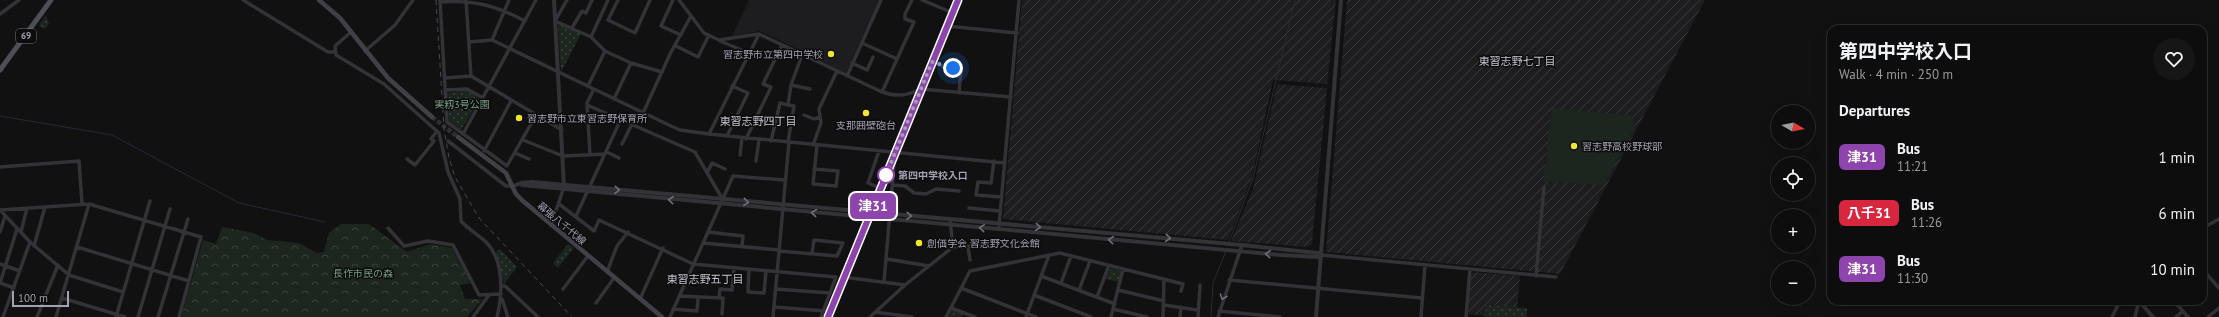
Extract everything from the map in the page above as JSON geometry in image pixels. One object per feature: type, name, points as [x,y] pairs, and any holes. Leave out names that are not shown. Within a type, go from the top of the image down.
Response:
[{"type":"main road","name":"69","points":[[0,70],[51,0]]},
{"type":"main road","points":[[318,0],[334,12],[397,88],[432,118]]},
{"type":"main road","name":"幕張八千代線","points":[[458,137],[506,173],[523,201],[662,317]]},
{"type":"street","points":[[0,14],[19,0]]},
{"type":"street","points":[[243,0],[328,52],[334,52],[336,55],[384,84],[437,131],[448,172],[460,199],[461,221],[485,241],[495,254],[502,299],[508,317]]},
{"type":"street","points":[[252,5],[255,0]]},
{"type":"street","points":[[365,51],[394,25],[413,0]]},
{"type":"street","points":[[466,0],[471,76]]},
{"type":"street","points":[[525,21],[505,11],[466,0],[440,1],[446,122],[484,151],[507,166],[536,115]]},
{"type":"street","points":[[486,6],[488,0]]},
{"type":"street","points":[[492,40],[509,0]]},
{"type":"street","points":[[463,134],[536,0]]},
{"type":"street","points":[[551,225],[563,188],[562,130],[554,0]]},
{"type":"street","points":[[555,21],[566,0]]},
{"type":"street","points":[[572,28],[582,11],[586,13],[592,0]]},
{"type":"street","points":[[591,37],[608,0]]},
{"type":"street","points":[[618,0],[608,20],[635,33],[650,0]]},
{"type":"street","points":[[673,0],[661,26],[681,35]]},
{"type":"street","points":[[679,0],[704,33],[749,53]]},
{"type":"street","points":[[846,76],[881,0]]},
{"type":"street","points":[[882,92],[914,22],[905,19],[905,14],[912,0]]},
{"type":"street","points":[[922,0],[952,13]]},
{"type":"street","points":[[828,317],[843,277],[958,0]]},
{"type":"street","points":[[999,229],[1019,0]]},
{"type":"street","points":[[1316,317],[1341,0]]},
{"type":"street","points":[[643,113],[691,16]]},
{"type":"street","points":[[555,21],[591,37],[604,51],[631,63],[662,72]]},
{"type":"street","points":[[947,26],[1017,32]]},
{"type":"street","points":[[334,52],[335,46],[351,32]]},
{"type":"street","points":[[719,40],[759,34],[846,76],[882,92],[898,97],[909,95],[921,89],[1011,97]]},
{"type":"street","points":[[709,134],[759,34]]},
{"type":"street","points":[[676,46],[698,56],[708,35]]},
{"type":"street","points":[[469,42],[492,40],[680,130],[746,139],[1005,162]]},
{"type":"street","points":[[862,43],[897,59]]},
{"type":"street","points":[[746,139],[771,87],[763,84],[782,45]]},
{"type":"street","points":[[588,86],[604,51]]},
{"type":"street","points":[[788,105],[791,85],[802,55]]},
{"type":"street","points":[[852,63],[867,70],[873,57]]},
{"type":"street","points":[[932,62],[944,67],[961,68],[959,93]]},
{"type":"street","points":[[614,99],[631,63]]},
{"type":"street","points":[[814,169],[838,171],[836,186],[813,184],[815,145],[821,123],[819,109],[837,71]]},
{"type":"street","points":[[444,78],[471,76],[562,130]]},
{"type":"street","points":[[791,85],[810,89]]},
{"type":"street","points":[[727,136],[748,93],[732,86]]},
{"type":"street","points":[[445,90],[467,89],[483,98]]},
{"type":"street","points":[[590,155],[587,105],[594,89]]},
{"type":"street","points":[[484,151],[511,101]]},
{"type":"street","points":[[771,141],[780,103],[794,106],[788,142],[784,205],[773,317]]},
{"type":"street","points":[[587,105],[695,152],[708,171],[721,202]]},
{"type":"street","points":[[804,115],[814,119],[820,116]]},
{"type":"street","points":[[576,216],[621,120]]},
{"type":"street","points":[[622,144],[632,124]]},
{"type":"street","points":[[407,159],[415,165],[434,141],[431,139],[437,131]]},
{"type":"street","points":[[740,155],[742,138]]},
{"type":"street","points":[[523,140],[563,156],[606,153],[620,158]]},
{"type":"street","points":[[756,161],[759,140]]},
{"type":"street","points":[[448,141],[506,186],[513,186],[528,182],[563,188],[721,202],[783,210],[891,215],[999,223],[1242,245],[1318,253],[1321,255],[1556,278]]},
{"type":"street","points":[[879,150],[868,183],[880,188]]},
{"type":"street","points":[[515,153],[529,159]]},
{"type":"street","points":[[0,167],[79,161],[82,204]]},
{"type":"street","points":[[708,171],[712,162],[725,169]]},
{"type":"street","points":[[994,162],[991,184],[978,182],[976,195],[1002,197]]},
{"type":"street","points":[[884,282],[894,185],[894,165],[891,163]]},
{"type":"street","points":[[670,317],[733,176],[785,180]]},
{"type":"street","points":[[894,185],[905,186],[914,193],[926,194],[936,189],[959,191]]},
{"type":"street","points":[[1536,276],[1544,187]]},
{"type":"street","points":[[116,316],[150,201]]},
{"type":"street","points":[[721,202],[784,205],[869,215],[890,220],[1241,251],[1318,257],[1321,255]]},
{"type":"street","points":[[56,317],[89,204]]},
{"type":"street","points":[[0,210],[89,204],[201,238],[179,317]]},
{"type":"street","points":[[558,204],[576,216],[594,231],[599,220],[628,232],[693,264],[836,277],[821,317]]},
{"type":"street","points":[[34,246],[45,207]]},
{"type":"street","points":[[21,232],[28,208]]},
{"type":"street","points":[[969,208],[1000,211]]},
{"type":"street","points":[[138,317],[170,209]]},
{"type":"street","points":[[0,210],[34,246],[69,275],[123,292]]},
{"type":"street","points":[[0,232],[5,216]]},
{"type":"street","points":[[158,317],[188,219]]},
{"type":"street","points":[[950,219],[953,247]]},
{"type":"street","points":[[2207,226],[2219,219]]},
{"type":"street","points":[[388,228],[404,246],[428,241],[453,245],[479,295],[501,294]]},
{"type":"street","points":[[14,288],[0,284],[17,229]]},
{"type":"street","points":[[607,272],[617,246],[628,232]]},
{"type":"street","points":[[708,232],[743,236],[742,246]]},
{"type":"street","points":[[703,243],[742,246],[812,254],[837,256],[843,243],[814,240],[812,254]]},
{"type":"street","points":[[3,317],[30,242]]},
{"type":"street","points":[[1218,317],[1229,280],[1242,245]]},
{"type":"street","points":[[870,317],[905,285],[953,247],[996,246]]},
{"type":"street","points":[[77,247],[189,281]]},
{"type":"street","points":[[968,247],[970,260]]},
{"type":"street","points":[[640,299],[662,248]]},
{"type":"street","points":[[946,317],[970,271],[1060,253],[1183,284],[1182,291]]},
{"type":"street","points":[[1027,315],[1049,255]]},
{"type":"street","points":[[564,289],[588,256]]},
{"type":"street","points":[[1061,283],[1072,256]]},
{"type":"street","points":[[887,259],[929,266]]},
{"type":"street","points":[[1079,290],[1090,261]]},
{"type":"street","points":[[0,264],[20,271]]},
{"type":"street","points":[[37,317],[58,265]]},
{"type":"street","points":[[1097,297],[1109,265]]},
{"type":"street","points":[[1421,317],[1426,265]]},
{"type":"street","points":[[719,298],[720,289],[732,290],[734,268]]},
{"type":"street","points":[[749,269],[748,292],[764,293],[766,271]]},
{"type":"street","points":[[1111,317],[1124,269]]},
{"type":"street","points":[[1466,317],[1470,269]]},
{"type":"street","points":[[2207,274],[2219,288]]},
{"type":"street","points":[[1041,276],[1115,304]]},
{"type":"street","points":[[843,277],[905,285]]},
{"type":"street","points":[[596,303],[614,278]]},
{"type":"street","points":[[1163,317],[1164,279]]},
{"type":"street","points":[[1229,280],[1422,298]]},
{"type":"street","points":[[1198,317],[1200,285]]},
{"type":"street","points":[[501,286],[505,286],[538,317]]},
{"type":"street","points":[[961,288],[1027,315],[1036,317]]},
{"type":"street","points":[[776,289],[830,293]]},
{"type":"street","points":[[1118,290],[1164,303],[1198,310]]},
{"type":"street","points":[[473,317],[489,295]]},
{"type":"street","points":[[1034,295],[1091,317]]},
{"type":"street","points":[[679,296],[723,298],[722,314]]},
{"type":"street","points":[[62,298],[116,316],[125,317]]},
{"type":"street","points":[[673,309],[697,311],[698,298]]},
{"type":"street","points":[[497,317],[502,299]]},
{"type":"street","points":[[2112,317],[2118,305]]},
{"type":"street","points":[[2135,317],[2138,305]]},
{"type":"street","points":[[2142,305],[2153,317]]},
{"type":"street","points":[[2178,305],[2188,317]]},
{"type":"street","points":[[774,306],[824,311]]},
{"type":"street","points":[[1180,317],[1181,307]]},
{"type":"street","points":[[951,308],[974,317]]},
{"type":"street","points":[[2208,317],[2219,308]]},
{"type":"street","points":[[1113,309],[1147,317]]},
{"type":"street","points":[[1219,311],[1280,317]]},
{"type":"street","points":[[2176,317],[2183,311]]},
{"type":"street","points":[[875,312],[912,317]]},
{"type":"shaded area","name":"習志野市立第四中学校","points":[[749,0],[879,0],[846,73],[760,31],[732,36]]},
{"type":"shaded area","points":[[1022,0],[1336,0],[1327,84],[1273,80],[1252,177],[1228,240],[1003,219]]},
{"type":"shaded area","points":[[1347,0],[1705,0],[1560,274],[1326,252]]},
{"type":"shaded area","points":[[1277,84],[1327,88],[1312,244],[1308,247],[1231,241],[1253,189]]},
{"type":"shaded area","points":[[1471,272],[1520,276],[1517,307],[1487,305],[1485,316],[1468,314]]},
{"type":"green space","points":[[46,15],[49,24],[44,29],[39,25]]},
{"type":"green space","points":[[558,24],[581,34],[561,72]]},
{"type":"green space","name":"実籾3号公園","points":[[466,90],[480,99],[461,130],[449,120],[447,93]]},
{"type":"green space","points":[[1552,108],[1632,116],[1635,127],[1604,185],[1543,182]]},
{"type":"green space","name":"長作市民の森","points":[[341,224],[369,224],[407,252],[430,244],[452,248],[471,283],[460,285],[465,299],[483,299],[467,317],[181,317],[203,240],[216,244],[222,227],[254,233],[267,240],[299,243],[317,253],[324,252],[329,233]]},
{"type":"green space","points":[[568,244],[574,248],[558,268],[553,263]]},
{"type":"green space","points":[[500,249],[517,267],[504,284],[496,252]]},
{"type":"green space","points":[[1111,268],[1121,271],[1119,282],[1105,279]]},
{"type":"green space","points":[[1486,305],[1527,308],[1527,317],[1485,317]]},
{"type":"green space","points":[[952,310],[963,314],[962,317],[948,317]]},
{"type":"waterway","points":[[1229,242],[1253,178],[1295,0]]},
{"type":"waterway","points":[[0,116],[112,135],[239,203],[325,222]]},
{"type":"waterway","points":[[1211,317],[1213,283],[1226,251]]},
{"type":"tunnel","points":[[432,117],[458,137]]},
{"type":"railway","points":[[436,0],[444,129],[449,158],[455,177],[479,218],[572,317]]},
{"type":"bus line","name":"津31","points":[[828,317],[843,277],[958,0]]},
{"type":"place","name":"習志野市立第四中学校","points":[[831,54]]},
{"type":"place","name":"支那囲壁砲台","points":[[866,113]]},
{"type":"place","name":"習志野市立東習志野保育所","points":[[519,118]]},
{"type":"place","name":"習志野高校野球部","points":[[1574,146]]},
{"type":"place","name":"第四中学校入口","points":[[886,175]]},
{"type":"place","name":"創価学会 習志野文化会館","points":[[919,243]]},
{"type":"district","name":"東習志野七丁目","points":[[1517,61]]},
{"type":"district","name":"東習志野四丁目","points":[[758,121]]},
{"type":"district","name":"東習志野五丁目","points":[[705,279]]},
{"type":"route","points":[[886,175],[932,62],[944,67],[953,68]]}]
